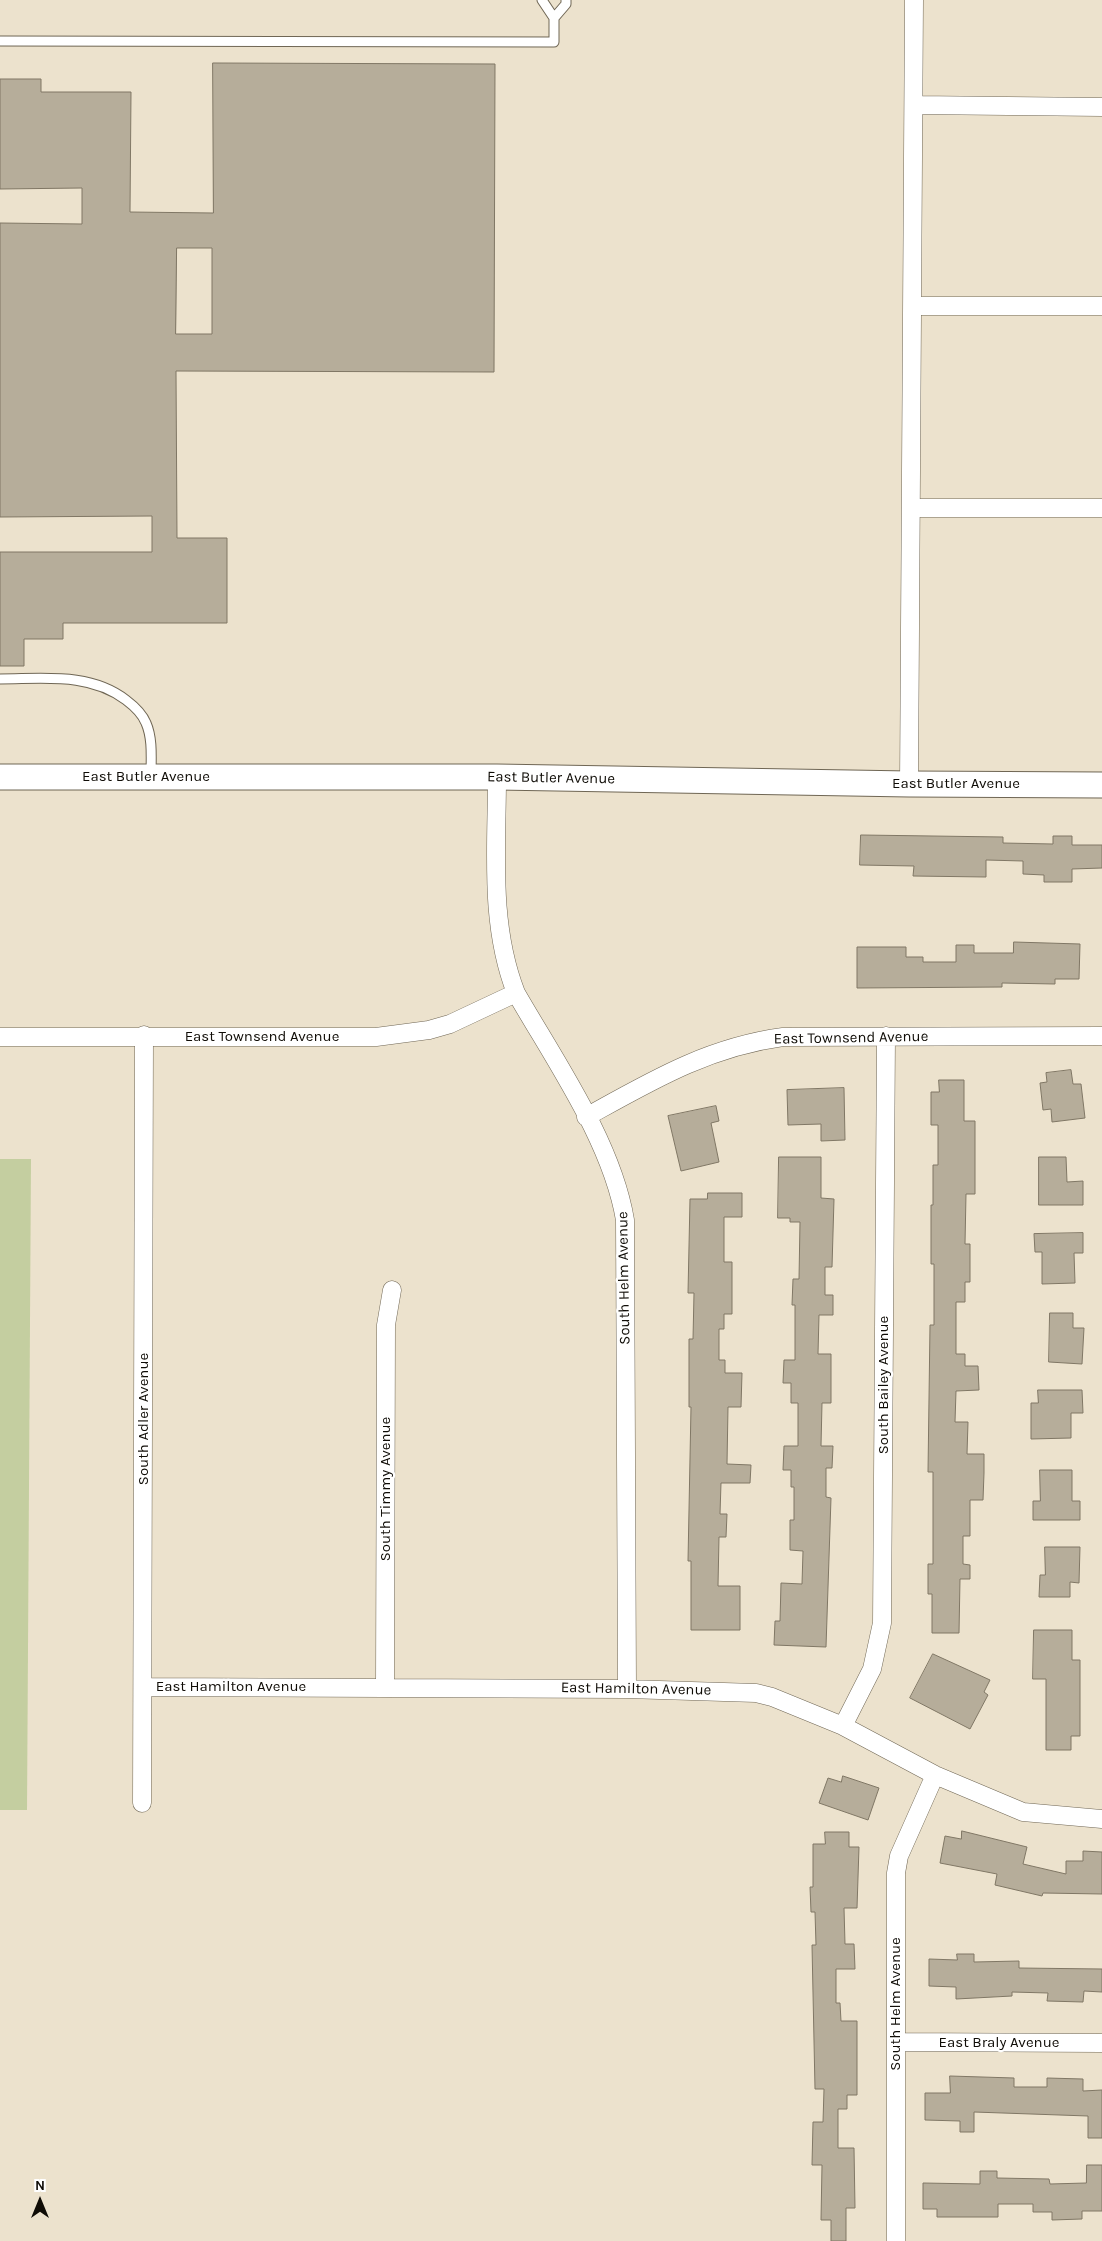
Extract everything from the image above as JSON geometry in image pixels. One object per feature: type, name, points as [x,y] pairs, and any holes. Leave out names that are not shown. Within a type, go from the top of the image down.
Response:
[{"type":"street","points":[[909,784],[915,105],[914,0]]},
{"type":"street","points":[[915,105],[1102,107]]},
{"type":"street","points":[[913,306],[1102,306]]},
{"type":"street","points":[[911,508],[1102,508]]},
{"type":"street","name":"East Butler Avenue","points":[[0,777],[497,777],[909,784],[1102,784]]},
{"type":"street","name":"South Helm Avenue","points":[[497,777],[497,915],[503,954],[516,992],[586,1117],[611,1166],[621,1198],[625,1220],[627,1689]]},
{"type":"street","name":"East Townsend Avenue","points":[[0,1037],[376,1038],[450,1024],[516,992]]},
{"type":"street","name":"South Adler Avenue","points":[[142,1803],[144,1687],[144,1036]]},
{"type":"street","name":"South Bailey Avenue","points":[[843,1726],[872,1669],[882,1623],[886,1036]]},
{"type":"street","name":"East Townsend Avenue","points":[[586,1117],[665,1072],[724,1050],[783,1037],[1102,1036]]},
{"type":"street","name":"South Timmy Avenue","points":[[385,1687],[386,1325],[392,1290]]},
{"type":"street","name":"East Hamilton Avenue","points":[[144,1687],[627,1689],[756,1693],[772,1697],[843,1726],[935,1775],[1023,1812],[1102,1818]]},
{"type":"street","name":"South Helm Avenue","points":[[896,2241],[896,1873],[899,1856],[935,1775]]},
{"type":"street","name":"East Braly Avenue","points":[[896,2042],[1102,2043]]},
{"type":"lane","points":[[0,41],[554,42],[554,18],[542,0]]},
{"type":"lane","points":[[554,18],[566,4],[566,0]]},
{"type":"lane","points":[[0,680],[82,680],[99,684],[120,695],[137,709],[146,722],[150,738],[151,777]]},
{"type":"green space","points":[[0,1159],[31,1159],[27,1810],[0,1810]]},
{"type":"building","points":[[213,63],[495,64],[494,372],[176,371],[177,538],[227,538],[227,623],[63,623],[63,639],[24,639],[24,666],[0,666],[0,552],[152,552],[152,516],[0,517],[0,223],[82,224],[82,188],[0,189],[0,79],[41,79],[41,92],[131,92],[130,212],[213,213]],"holes":[[[177,248],[212,248],[212,334],[176,334]]]},
{"type":"building","points":[[861,835],[1003,837],[1003,843],[1053,844],[1053,836],[1072,836],[1072,845],[1102,845],[1102,868],[1072,869],[1072,882],[1044,882],[1044,875],[1023,874],[1023,861],[986,860],[986,877],[913,876],[914,866],[860,865]]},
{"type":"building","points":[[1014,942],[1080,944],[1079,979],[1055,979],[1055,984],[1002,983],[1002,987],[857,988],[857,947],[906,947],[906,957],[923,957],[923,962],[956,962],[956,945],[974,945],[974,953],[1013,953]]},
{"type":"building","points":[[1071,1070],[1073,1084],[1081,1084],[1085,1118],[1052,1122],[1051,1109],[1043,1110],[1040,1083],[1047,1082],[1046,1073]]},
{"type":"building","points":[[939,1080],[964,1080],[964,1121],[975,1121],[975,1194],[966,1194],[965,1244],[970,1244],[970,1282],[965,1282],[965,1302],[956,1302],[956,1354],[965,1354],[965,1366],[978,1366],[979,1390],[956,1391],[955,1422],[968,1422],[967,1454],[984,1454],[984,1473],[983,1500],[970,1500],[970,1536],[963,1536],[963,1564],[970,1565],[970,1579],[960,1579],[959,1633],[932,1633],[932,1594],[928,1594],[928,1564],[933,1564],[933,1472],[928,1472],[930,1325],[934,1325],[934,1264],[931,1264],[931,1205],[933,1205],[933,1165],[938,1165],[938,1125],[931,1125],[931,1092],[939,1092]]},
{"type":"building","points":[[844,1088],[845,1140],[821,1141],[821,1124],[788,1125],[787,1090]]},
{"type":"building","points":[[716,1106],[719,1121],[711,1123],[719,1162],[681,1171],[668,1116]]},
{"type":"building","points":[[779,1157],[821,1157],[821,1198],[834,1199],[832,1267],[825,1267],[825,1295],[833,1295],[833,1315],[819,1315],[818,1354],[831,1354],[831,1403],[822,1403],[821,1446],[833,1446],[832,1468],[826,1468],[826,1497],[831,1498],[826,1647],[774,1645],[775,1621],[780,1621],[781,1583],[802,1584],[803,1551],[790,1550],[790,1520],[794,1520],[794,1487],[791,1487],[791,1470],[783,1470],[784,1446],[798,1446],[798,1403],[791,1403],[791,1383],[783,1383],[784,1360],[795,1360],[795,1305],[792,1305],[793,1279],[799,1279],[800,1222],[790,1222],[790,1218],[778,1218]]},
{"type":"building","points":[[1039,1157],[1066,1157],[1067,1182],[1083,1181],[1083,1205],[1039,1205]]},
{"type":"building","points":[[708,1193],[742,1193],[742,1217],[724,1217],[724,1262],[732,1262],[732,1314],[724,1314],[724,1329],[719,1329],[719,1360],[725,1360],[725,1373],[742,1373],[741,1407],[728,1407],[727,1464],[751,1465],[750,1483],[721,1483],[720,1514],[727,1514],[726,1537],[719,1537],[718,1586],[740,1586],[740,1630],[691,1630],[691,1561],[688,1561],[691,1407],[689,1407],[689,1339],[693,1339],[694,1293],[688,1293],[690,1199],[707,1199]]},
{"type":"building","points":[[1083,1233],[1083,1253],[1074,1253],[1075,1283],[1042,1284],[1042,1252],[1035,1252],[1034,1234]]},
{"type":"building","points":[[1050,1313],[1073,1313],[1073,1328],[1084,1328],[1082,1364],[1049,1362]]},
{"type":"building","points":[[1038,1390],[1082,1390],[1083,1413],[1071,1413],[1071,1438],[1031,1439],[1031,1403],[1038,1403]]},
{"type":"building","points":[[1040,1470],[1072,1470],[1072,1501],[1080,1501],[1080,1520],[1033,1520],[1033,1501],[1040,1501]]},
{"type":"building","points":[[1045,1547],[1080,1547],[1079,1583],[1070,1582],[1070,1597],[1039,1597],[1040,1575],[1045,1575]]},
{"type":"building","points":[[1034,1630],[1072,1630],[1072,1660],[1080,1660],[1080,1736],[1071,1736],[1071,1750],[1046,1750],[1046,1679],[1033,1679]]},
{"type":"building","points":[[933,1654],[990,1680],[984,1692],[988,1695],[970,1729],[910,1698]]},
{"type":"building","points":[[843,1776],[879,1788],[868,1820],[819,1803],[828,1778],[841,1782]]},
{"type":"building","points":[[962,1831],[1027,1847],[1023,1864],[1066,1874],[1066,1861],[1083,1861],[1083,1851],[1102,1852],[1102,1894],[1043,1893],[1042,1896],[995,1885],[997,1874],[940,1863],[945,1836],[961,1839]]},
{"type":"building","points":[[825,1832],[849,1832],[849,1847],[859,1847],[857,1908],[844,1908],[845,1944],[854,1944],[855,1969],[836,1969],[836,2003],[840,2003],[841,2021],[857,2021],[857,2095],[847,2095],[847,2109],[838,2109],[838,2148],[854,2148],[855,2208],[846,2208],[846,2241],[831,2241],[831,2220],[821,2220],[822,2165],[812,2165],[813,2122],[823,2122],[824,2089],[815,2089],[812,1945],[816,1945],[815,1912],[811,1912],[810,1887],[813,1887],[813,1844],[825,1844]]},
{"type":"building","points":[[957,1954],[974,1954],[974,1962],[1019,1961],[1019,1968],[1102,1969],[1102,1992],[1084,1991],[1083,2002],[1047,2001],[1048,1993],[1012,1992],[1012,1996],[956,1999],[956,1987],[929,1986],[929,1959],[957,1960]]},
{"type":"building","points":[[950,2076],[1014,2078],[1014,2087],[1047,2087],[1047,2078],[1083,2079],[1083,2091],[1102,2090],[1102,2138],[1088,2138],[1088,2116],[974,2112],[974,2132],[960,2132],[960,2121],[925,2120],[925,2093],[950,2093]]},
{"type":"building","points":[[1087,2165],[1102,2165],[1102,2211],[1082,2211],[1082,2219],[1052,2220],[1052,2212],[1033,2212],[1033,2204],[998,2204],[998,2217],[937,2217],[937,2209],[923,2209],[923,2183],[980,2184],[980,2171],[997,2171],[997,2178],[1049,2179],[1050,2184],[1086,2183]]}]
